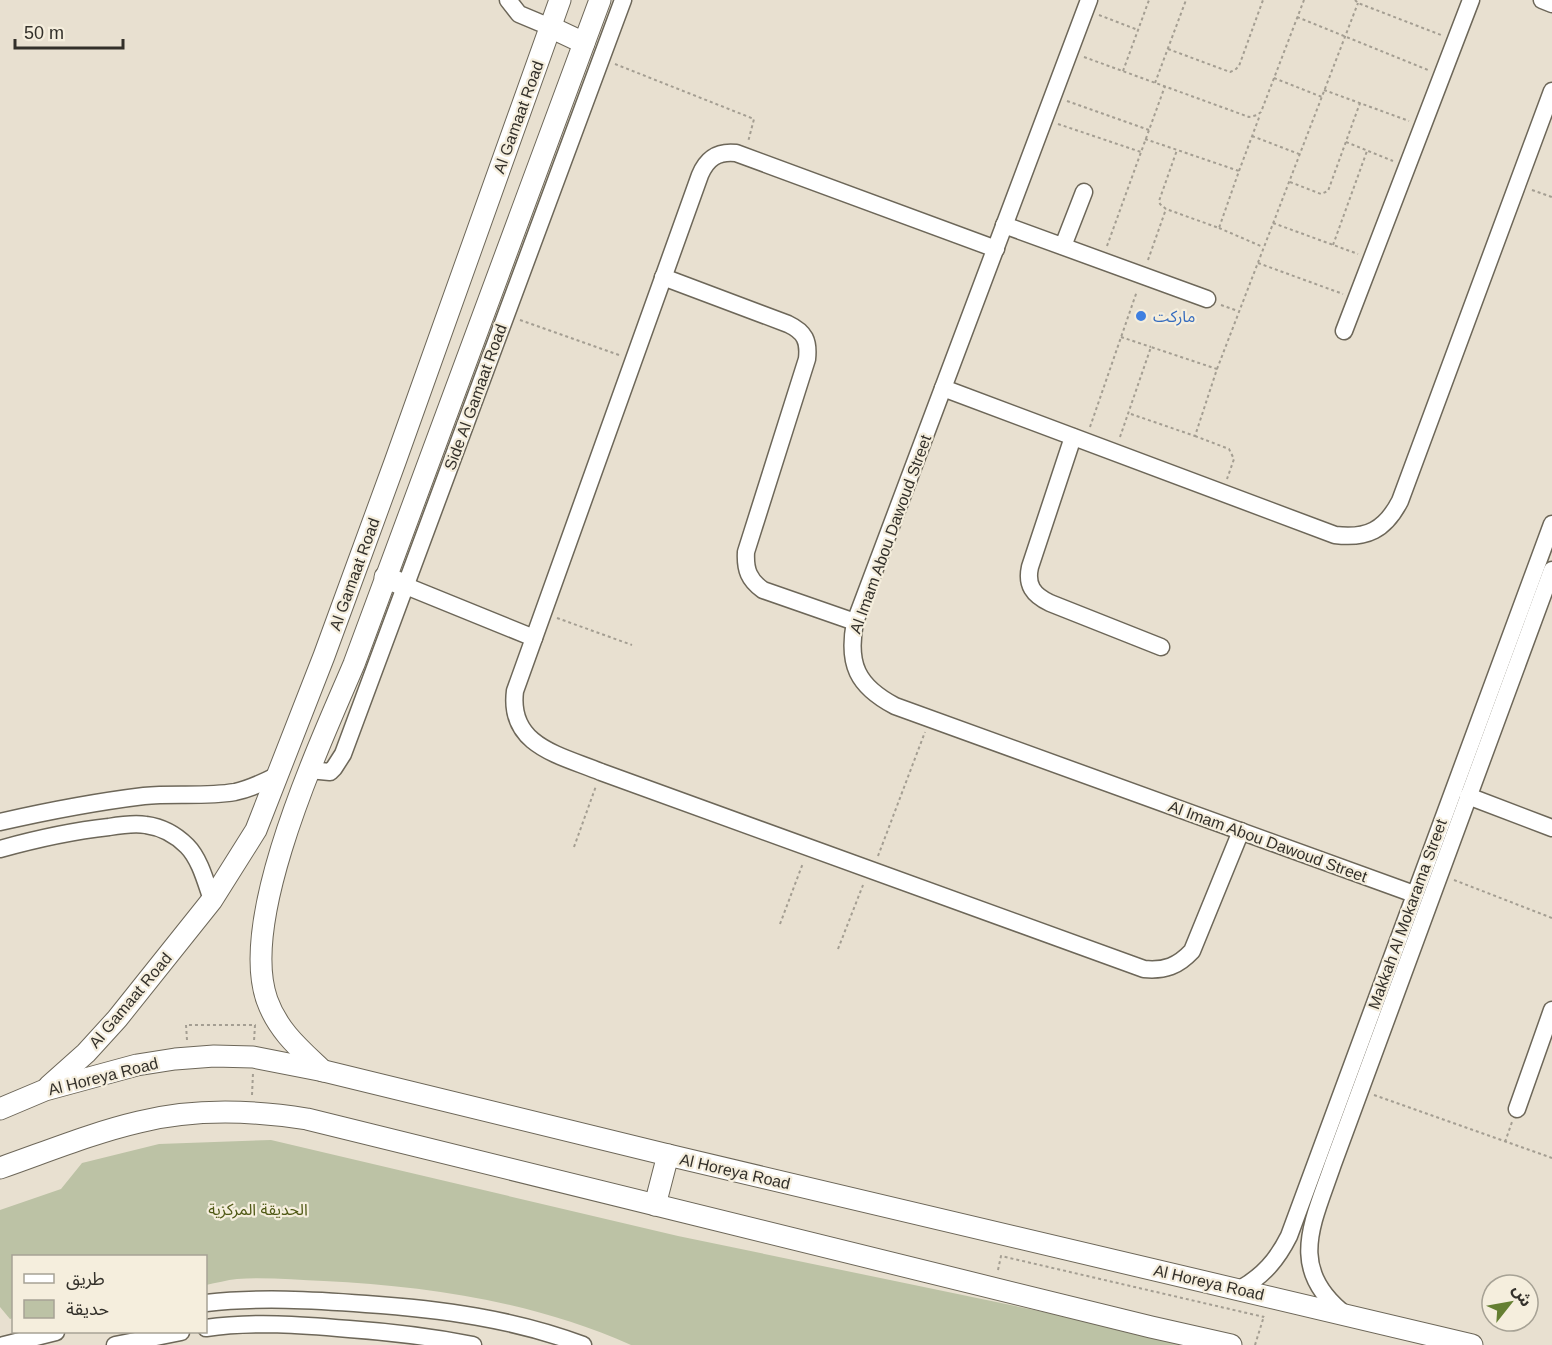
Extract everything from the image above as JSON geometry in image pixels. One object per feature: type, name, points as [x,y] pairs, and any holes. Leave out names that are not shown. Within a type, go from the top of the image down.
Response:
[{"type":"main road","name":"Al Gamaat Road","points":[[324,1071],[288,1039],[275,1020],[266,998],[262,975],[262,948],[268,901],[279,857],[309,770],[354,664],[600,0]]},
{"type":"main road","name":"Al Gamaat Road","points":[[45,1090],[86,1053],[117,1019],[212,900],[256,830],[324,656],[391,473],[550,27],[557,1]]},
{"type":"main road","points":[[550,27],[584,43]]},
{"type":"main road","points":[[385,577],[406,586]]},
{"type":"main road","points":[[281,767],[309,770]]},
{"type":"main road","name":"Al Horeya Road","points":[[0,1109],[45,1090],[137,1065],[205,1057],[253,1057],[324,1071],[668,1155],[1240,1289],[1267,1306],[1347,1315],[1472,1345]]},
{"type":"main road","points":[[0,1168],[114,1128],[141,1121],[196,1113],[252,1112],[307,1119],[1231,1345]]},
{"type":"main road","points":[[655,1204],[668,1155]]},
{"type":"street","points":[[508,0],[519,14],[550,27]]},
{"type":"street","name":"Side Al Gamaat Road","points":[[309,770],[330,772],[340,761],[623,0]]},
{"type":"street","points":[[1344,331],[1471,0]]},
{"type":"street","points":[[1542,0],[1552,4]]},
{"type":"street","name":"Al Imam Abou Dawoud Street","points":[[1087,5],[855,622],[851,643],[854,663],[862,681],[877,696],[895,706],[1414,894]]},
{"type":"street","points":[[943,388],[1335,535],[1351,537],[1366,534],[1381,527],[1392,515],[1400,501],[1552,91]]},
{"type":"street","points":[[996,249],[744,156],[727,152],[718,154],[704,166],[515,691],[513,706],[516,721],[523,734],[534,742],[601,772],[1144,969],[1171,968],[1183,961],[1192,951],[1241,831]]},
{"type":"street","points":[[1063,246],[1084,192]]},
{"type":"street","points":[[1004,225],[1207,299]]},
{"type":"street","points":[[663,277],[788,324],[797,328],[807,338],[807,359],[746,552],[745,563],[754,583],[764,590],[855,622]]},
{"type":"street","points":[[1079,439],[1030,567],[1028,577],[1030,588],[1037,597],[1043,600],[1161,647]]},
{"type":"street","name":"Makkah Al Mokarama Street","points":[[1347,1315],[1334,1306],[1319,1287],[1310,1266],[1309,1234],[1468,796],[1552,524]]},
{"type":"street","name":"Makkah Al Mokarama Street","points":[[1240,1289],[1264,1272],[1282,1249],[1414,894],[1516,643],[1552,570]]},
{"type":"street","points":[[406,586],[534,638]]},
{"type":"street","points":[[0,822],[41,812],[147,796],[197,795],[236,791],[257,785],[281,767]]},
{"type":"street","points":[[1468,796],[1552,828]]},
{"type":"street","points":[[41,812],[46,837]]},
{"type":"street","points":[[0,849],[46,837],[145,824],[176,836],[189,847],[200,867],[212,900]]},
{"type":"street","points":[[1516,1109],[1548,1034],[1552,1010]]},
{"type":"street","points":[[1316,1159],[1333,1164]]},
{"type":"street","points":[[207,1303],[283,1299],[436,1311],[519,1325],[583,1345]]},
{"type":"street","points":[[207,1328],[258,1324],[304,1325],[396,1332],[473,1345]]},
{"type":"street","points":[[4,1345],[52,1333]]},
{"type":"street","points":[[115,1345],[176,1333]]},
{"type":"path","points":[[1123,71],[1149,0]]},
{"type":"path","points":[[1155,82],[1186,0]]},
{"type":"path","points":[[1168,49],[1230,72],[1235,70],[1239,66],[1263,0]]},
{"type":"path","points":[[1219,228],[1304,0]]},
{"type":"path","points":[[1355,0],[1455,41]]},
{"type":"path","points":[[1195,436],[1238,311],[1358,3]]},
{"type":"path","points":[[1087,5],[1138,30]]},
{"type":"path","points":[[1297,17],[1442,75]]},
{"type":"path","points":[[1070,52],[1249,117],[1261,112]]},
{"type":"path","points":[[600,58],[754,118],[744,156]]},
{"type":"path","points":[[1274,78],[1322,97]]},
{"type":"path","points":[[1102,260],[1165,86]]},
{"type":"path","points":[[1324,90],[1423,126]]},
{"type":"path","points":[[1053,96],[1149,130]]},
{"type":"path","points":[[1289,182],[1321,194],[1326,193],[1360,103]]},
{"type":"path","points":[[1044,119],[1141,152]]},
{"type":"path","points":[[1252,136],[1299,154]]},
{"type":"path","points":[[1145,139],[1239,171]]},
{"type":"path","points":[[1346,142],[1407,166]]},
{"type":"path","points":[[1177,150],[1159,201],[1162,207],[1263,247]]},
{"type":"path","points":[[1333,245],[1367,151]]},
{"type":"path","points":[[1517,185],[1552,197]]},
{"type":"path","points":[[1079,439],[1121,337],[1166,208]]},
{"type":"path","points":[[1273,223],[1372,259]]},
{"type":"path","points":[[1257,263],[1357,299]]},
{"type":"path","points":[[1207,299],[1238,311]]},
{"type":"path","points":[[505,315],[633,360]]},
{"type":"path","points":[[1121,337],[1217,369]]},
{"type":"path","points":[[1114,452],[1151,347]]},
{"type":"path","points":[[1128,412],[1225,446],[1233,453],[1234,459],[1222,493]]},
{"type":"path","points":[[543,613],[632,645]]},
{"type":"path","points":[[838,949],[931,718]]},
{"type":"path","points":[[574,847],[601,772]]},
{"type":"path","points":[[780,924],[809,846]]},
{"type":"path","points":[[1439,874],[1552,918]]},
{"type":"path","points":[[252,1112],[253,1057]]},
{"type":"path","points":[[1360,1090],[1552,1158]]},
{"type":"path","points":[[1505,1142],[1516,1109]]},
{"type":"path","points":[[994,1287],[1001,1256],[1267,1306],[1255,1345]]},
{"type":"green space","name":"الحديقة المركزية","points":[[271,1140],[678,1236],[1203,1345],[631,1345],[595,1330],[519,1307],[442,1292],[363,1283],[269,1278],[237,1279],[207,1285],[207,1255],[12,1255],[12,1318],[10,1319],[0,1307],[0,1210],[61,1189],[82,1163],[159,1144]]},
{"type":"place","name":"ماركت","points":[[1141,316]]}]
